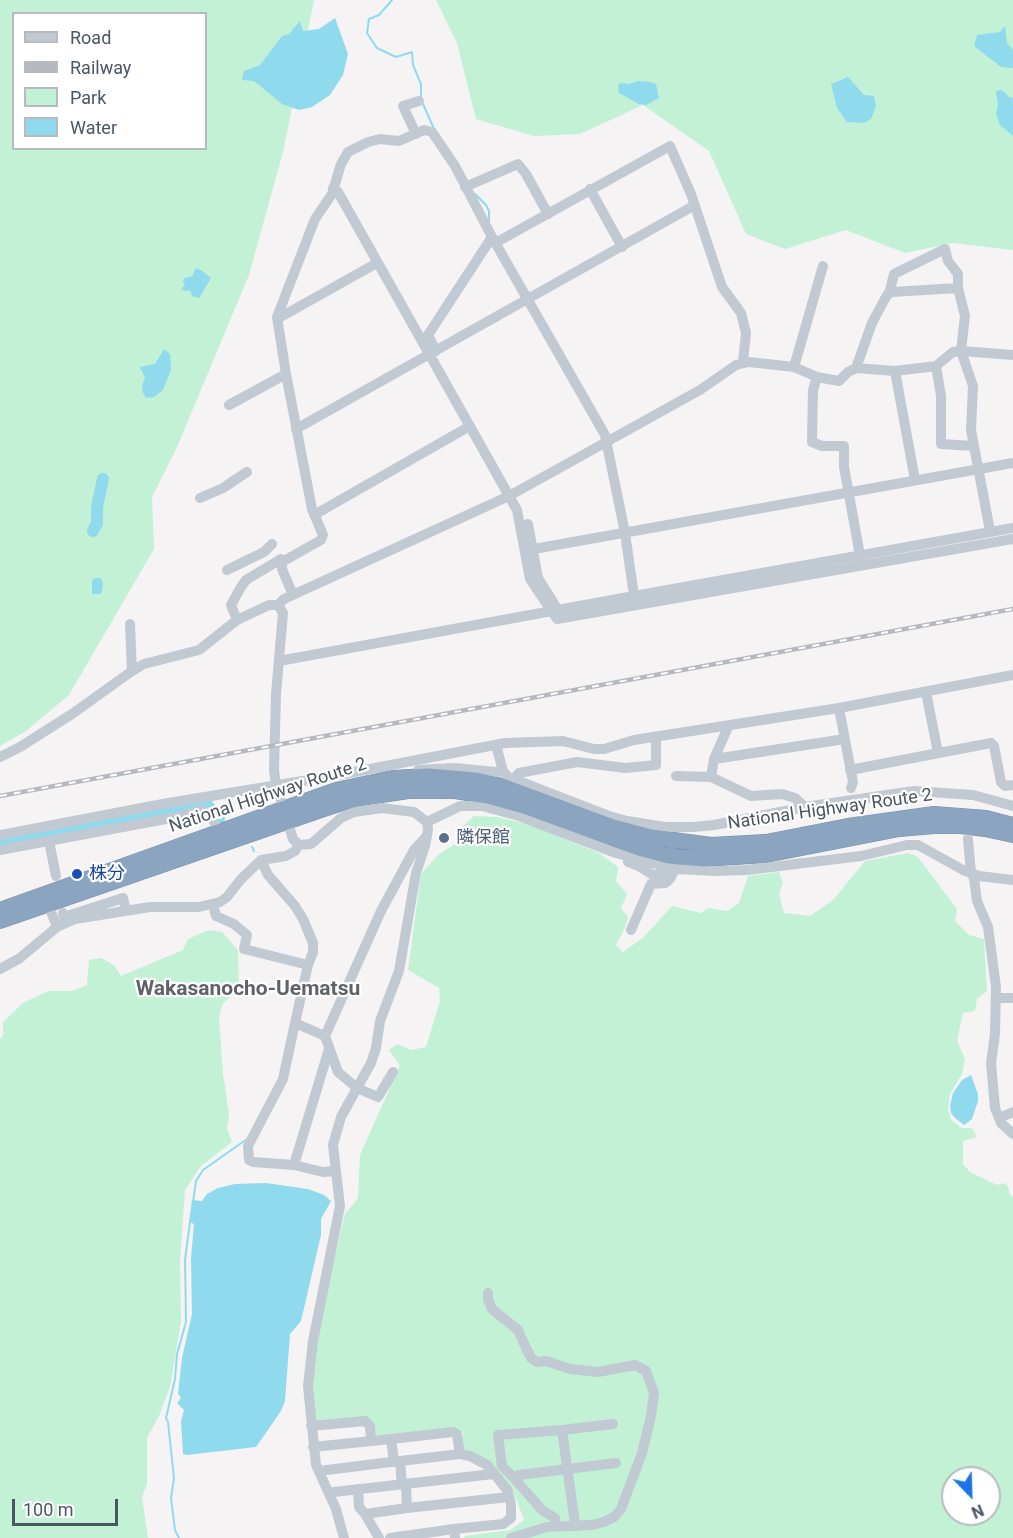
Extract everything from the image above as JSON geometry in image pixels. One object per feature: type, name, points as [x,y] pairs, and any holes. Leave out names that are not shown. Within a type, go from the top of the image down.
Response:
[{"type":"highway","name":"National Highway Route 2","points":[[0,921],[286,815],[355,785],[392,778],[428,776],[476,780],[502,786],[614,827],[651,837],[711,845],[766,842],[848,825],[934,814],[986,818],[1013,825]]},
{"type":"highway","name":"National Highway Route 2","points":[[0,910],[286,815],[355,799],[429,790],[488,796],[524,806],[639,848],[669,856],[704,860],[766,855],[899,829],[934,826],[961,826],[1013,835]]},
{"type":"street","points":[[416,134],[403,106],[419,101]]},
{"type":"street","points":[[237,620],[231,605],[246,580],[323,538],[314,515],[277,319],[315,219],[332,194],[341,164],[348,152],[374,140],[399,141],[424,130],[432,132],[468,186],[495,240],[607,441],[635,599]]},
{"type":"street","points":[[433,353],[428,335],[495,240],[548,214],[670,146],[683,173],[722,287],[741,313],[746,333],[743,362]]},
{"type":"street","points":[[468,186],[518,164],[548,214]]},
{"type":"street","points":[[333,188],[338,192],[377,263],[433,353],[470,426],[526,513],[538,578],[557,619],[1013,528]]},
{"type":"street","points":[[590,189],[622,247]]},
{"type":"street","points":[[296,429],[694,205]]},
{"type":"street","points":[[856,368],[872,323],[889,294],[894,274],[945,249],[948,261],[958,274],[958,288],[965,316],[961,351],[973,386],[971,430],[990,531]]},
{"type":"street","points":[[277,319],[377,263]]},
{"type":"street","points":[[794,367],[823,266]]},
{"type":"street","points":[[889,294],[958,288]]},
{"type":"street","points":[[0,757],[72,714],[132,671],[157,660],[199,650],[237,620],[270,605],[278,605],[284,599],[513,495],[700,390],[730,368],[743,362],[794,367],[817,377],[839,381],[856,368],[895,371],[936,366],[953,352],[1013,355]]},
{"type":"street","points":[[936,366],[941,396],[941,444],[974,446]]},
{"type":"street","points":[[895,371],[915,480]]},
{"type":"street","points":[[229,405],[286,374]]},
{"type":"street","points":[[817,377],[813,390],[812,442],[822,446],[844,446],[844,466],[861,560]]},
{"type":"street","points":[[314,515],[470,426]]},
{"type":"street","points":[[534,549],[1013,463]]},
{"type":"street","points":[[200,498],[223,488],[247,472]]},
{"type":"street","points":[[513,495],[521,522],[530,579],[554,610]]},
{"type":"street","points":[[279,661],[554,610],[635,599],[861,560],[1013,539]]},
{"type":"street","points":[[227,570],[264,552],[268,542],[278,547],[282,569],[293,595]]},
{"type":"street","points":[[278,605],[283,613],[274,732],[276,785],[293,839],[299,845],[311,844],[341,818],[354,812],[382,808],[414,812],[421,816],[426,822],[427,836],[416,873],[399,971],[380,1021],[376,1048],[371,1063],[341,1117],[333,1145],[340,1206],[309,1365],[308,1386],[316,1465],[339,1517],[344,1538]]},
{"type":"street","points":[[130,624],[132,671]]},
{"type":"street","points":[[0,850],[49,841],[276,785],[505,742],[563,741],[594,749],[604,749],[634,740],[839,708],[1013,675]]},
{"type":"street","points":[[926,692],[938,753]]},
{"type":"street","points":[[839,708],[853,782],[851,788]]},
{"type":"street","points":[[711,777],[714,759],[729,725]]},
{"type":"street","points":[[514,779],[519,773],[577,762],[625,768],[656,765],[656,737]]},
{"type":"street","points":[[714,759],[845,739]]},
{"type":"street","points":[[850,770],[993,744],[1001,782],[1005,786],[1013,785]]},
{"type":"street","points":[[495,745],[503,771],[508,777],[609,816],[666,831],[714,825],[805,807],[901,792],[961,794],[1013,806]]},
{"type":"street","points":[[392,778],[425,769],[503,771]]},
{"type":"street","points":[[676,776],[711,777],[751,796],[782,794],[795,798],[805,807]]},
{"type":"street","points":[[961,794],[962,807]]},
{"type":"street","points":[[426,822],[460,806],[482,806],[519,816],[616,853],[671,868],[716,871],[747,870],[861,856],[907,845],[918,845],[971,873],[989,879],[1013,880]]},
{"type":"street","points":[[0,835],[170,811],[202,810],[210,815],[216,825]]},
{"type":"street","points":[[393,1072],[378,1097],[357,1088],[338,1072],[325,1036],[381,911],[414,850],[427,836]]},
{"type":"street","points":[[968,839],[971,873],[975,878],[977,901],[988,927],[996,998],[991,1073],[996,1108],[1004,1127],[1013,1134]]},
{"type":"street","points":[[49,841],[56,876]]},
{"type":"street","points":[[0,969],[20,957],[57,927],[75,919],[126,910],[171,906],[199,907],[213,904],[227,897],[241,879],[261,861],[286,856],[295,851],[299,845]]},
{"type":"street","points":[[261,861],[268,875],[303,918],[313,943],[314,952],[306,964],[283,1079],[248,1146],[249,1160],[294,1165],[323,1172],[336,1171]]},
{"type":"street","points":[[631,930],[651,884],[665,883],[670,879],[671,868]]},
{"type":"street","points":[[63,913],[64,917],[123,898],[126,910]]},
{"type":"street","points":[[48,904],[57,927]]},
{"type":"street","points":[[213,904],[216,916],[234,924],[247,935],[244,949],[306,964]]},
{"type":"street","points":[[996,998],[1013,998]]},
{"type":"street","points":[[295,1023],[325,1036]]},
{"type":"street","points":[[294,1165],[330,1049]]},
{"type":"street","points":[[999,1118],[1013,1112]]},
{"type":"street","points":[[488,1293],[492,1309],[518,1330],[531,1358],[537,1362],[546,1361],[570,1369],[598,1372],[635,1365],[646,1371],[654,1393],[642,1453],[621,1509],[614,1517],[604,1522],[534,1530],[510,1538]]},
{"type":"street","points":[[311,1426],[365,1421],[370,1426],[371,1440]]},
{"type":"street","points":[[556,1526],[555,1518],[542,1510],[502,1466],[498,1435],[613,1424]]},
{"type":"street","points":[[562,1430],[576,1524]]},
{"type":"street","points":[[313,1447],[453,1432],[457,1434],[460,1454]]},
{"type":"street","points":[[391,1438],[404,1485],[407,1508]]},
{"type":"street","points":[[319,1471],[460,1454],[470,1456],[487,1465],[508,1491],[511,1518],[503,1524],[455,1533],[390,1538]]},
{"type":"street","points":[[514,1478],[519,1475],[616,1463]]},
{"type":"street","points":[[329,1494],[494,1474]]},
{"type":"street","points":[[358,1490],[359,1507],[379,1538]]},
{"type":"street","points":[[365,1514],[509,1497]]},
{"type":"green space","points":[[0,0],[314,0],[283,152],[249,275],[177,447],[152,497],[154,549],[69,695],[26,731],[0,746]]},
{"type":"green space","points":[[436,0],[1013,0],[1013,250],[953,243],[905,253],[846,230],[785,249],[746,234],[709,151],[643,105],[580,134],[534,136],[476,119],[457,43]]},
{"type":"green space","points":[[474,816],[497,817],[531,825],[599,853],[618,867],[616,881],[627,894],[621,908],[628,917],[616,945],[623,952],[644,937],[672,906],[701,913],[708,908],[727,911],[739,903],[748,876],[779,872],[783,883],[779,894],[784,913],[810,916],[833,900],[865,861],[908,853],[917,856],[957,909],[955,921],[969,935],[984,939],[987,991],[977,999],[975,1011],[963,1013],[957,1041],[965,1059],[962,1074],[950,1094],[948,1109],[951,1120],[962,1128],[972,1128],[977,1137],[963,1141],[963,1164],[970,1172],[997,1185],[1003,1183],[1008,1186],[1010,1195],[1013,1197],[1013,1538],[464,1538],[510,1530],[524,1520],[512,1488],[463,1451],[463,1433],[457,1429],[376,1436],[373,1423],[319,1421],[312,1415],[312,1365],[324,1300],[345,1214],[358,1198],[360,1155],[400,1065],[389,1050],[397,1044],[411,1050],[426,1047],[440,1001],[439,988],[408,970],[421,874],[438,855],[459,841],[460,829]]},
{"type":"green space","points":[[209,930],[222,932],[238,950],[239,990],[223,1003],[219,1017],[223,1074],[229,1114],[227,1128],[232,1142],[201,1166],[185,1190],[180,1261],[181,1321],[170,1387],[159,1416],[147,1438],[147,1484],[142,1497],[148,1538],[0,1538],[0,1039],[3,1035],[3,1022],[23,1003],[48,991],[72,991],[87,985],[89,960],[101,958],[114,965],[121,976],[183,950],[188,939]]},
{"type":"water","points":[[335,18],[348,54],[343,75],[330,95],[312,107],[299,110],[282,104],[254,81],[242,80],[244,71],[260,65],[282,36],[289,34],[300,21],[303,31],[319,29]]},
{"type":"water","points":[[1005,26],[1007,43],[1013,50],[1013,68],[1001,67],[974,46],[977,35],[1000,32]]},
{"type":"water","points":[[848,77],[864,95],[874,96],[876,106],[871,119],[864,123],[847,122],[837,108],[831,84]]},
{"type":"water","points":[[638,81],[656,84],[659,98],[646,105],[639,104],[619,93],[620,83],[629,84]]},
{"type":"water","points":[[1002,90],[1013,98],[1013,136],[1000,125],[996,114],[998,105],[996,91]]},
{"type":"water","points":[[196,268],[211,278],[199,298],[192,296],[190,290],[182,289],[185,286],[183,281],[185,278],[192,276]]},
{"type":"water","points":[[164,349],[170,354],[171,370],[163,390],[154,397],[146,398],[142,386],[145,378],[140,367],[155,364]]},
{"type":"water","points":[[95,578],[101,578],[103,583],[100,594],[92,594],[92,581]]},
{"type":"water","points":[[971,1075],[978,1094],[978,1101],[972,1119],[964,1125],[951,1113],[950,1105],[953,1093],[962,1080]]},
{"type":"water","points":[[266,1183],[308,1189],[324,1195],[331,1201],[321,1219],[321,1235],[301,1321],[290,1334],[285,1401],[281,1411],[256,1447],[183,1454],[181,1421],[184,1410],[177,1403],[181,1398],[178,1393],[182,1358],[192,1314],[191,1258],[194,1224],[189,1222],[192,1200],[202,1201],[207,1194],[218,1188],[235,1184]]},
{"type":"waterway","points":[[392,0],[379,15],[369,19],[367,33],[377,48],[396,57],[412,52],[413,65],[421,84],[421,99]]},
{"type":"waterway","points":[[423,104],[434,129]]},
{"type":"waterway","points":[[475,194],[486,205],[489,211],[489,222]]},
{"type":"waterway","points":[[93,531],[97,523],[97,507],[103,479]]},
{"type":"waterway","points":[[0,843],[207,805],[219,819]]},
{"type":"waterway","points":[[252,847],[254,851]]},
{"type":"waterway","points":[[193,1202],[196,1181],[203,1170],[247,1139]]},
{"type":"waterway","points":[[179,1538],[175,1530],[171,1498],[174,1478],[166,1418],[175,1379],[177,1354],[186,1322],[185,1260],[190,1222]]},
{"type":"railway","points":[[0,796],[1013,609]]},
{"type":"place","name":"隣保館","points":[[444,838]]},
{"type":"place","name":"株分","points":[[77,874]]},
{"type":"district","name":"Wakasanocho-Uematsu","points":[[248,990]]}]
